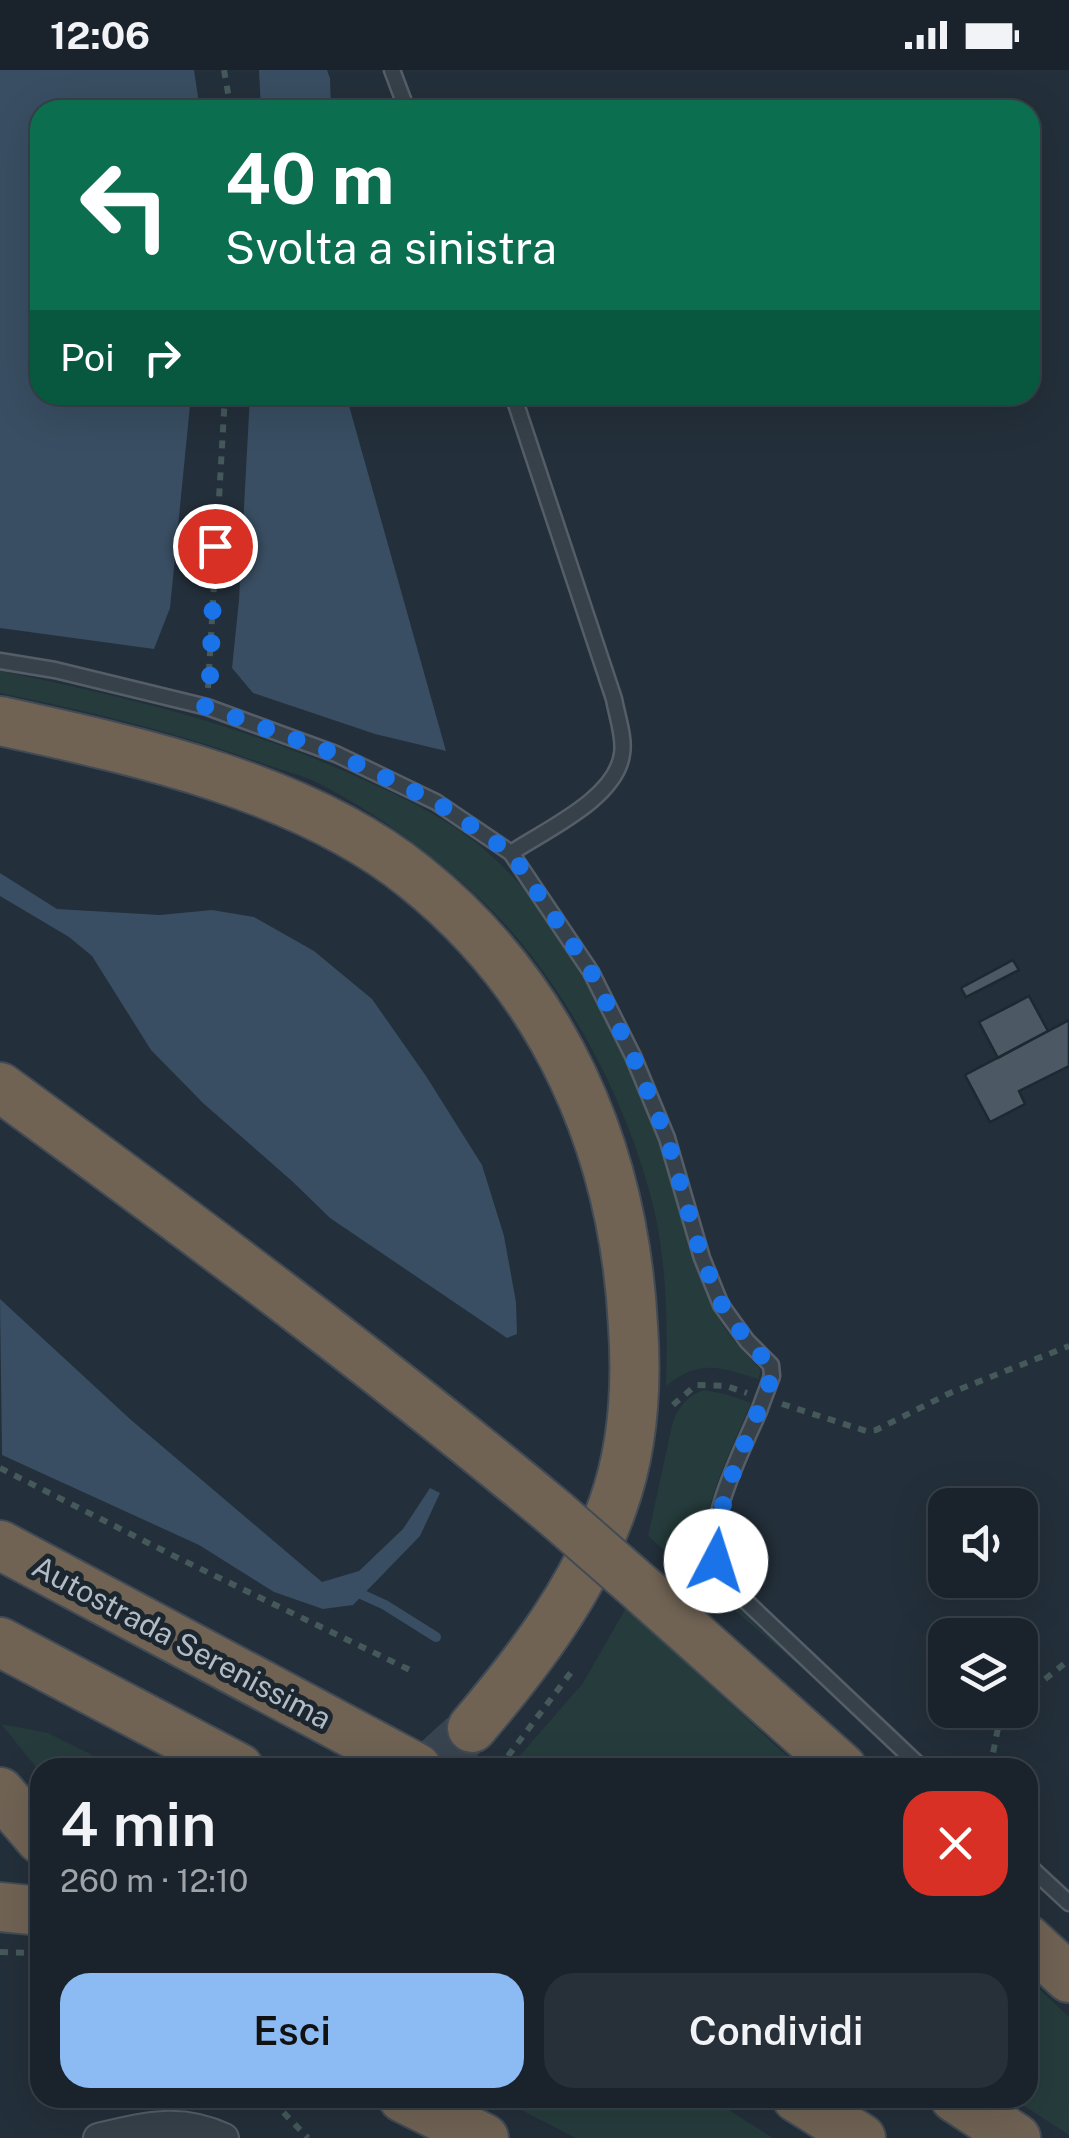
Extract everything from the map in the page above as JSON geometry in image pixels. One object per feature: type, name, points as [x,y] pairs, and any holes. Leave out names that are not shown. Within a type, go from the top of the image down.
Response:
[{"type":"highway","points":[[0,721],[176,765],[276,798],[334,825],[414,876],[513,977],[552,1034],[587,1104],[624,1228],[635,1353],[632,1420],[614,1504],[582,1574],[550,1630],[472,1728]]},
{"type":"highway","points":[[0,1087],[235,1258],[438,1416],[556,1514],[831,1758]]},
{"type":"highway","name":"Autostrada Serenissima","points":[[0,1545],[398,1758]]},
{"type":"highway","points":[[0,1642],[220,1758]]},
{"type":"highway","points":[[0,1792],[30,1827]]},
{"type":"highway","points":[[0,1907],[30,1911]]},
{"type":"highway","points":[[1038,1949],[1069,1978]]},
{"type":"highway","points":[[424,2108],[484,2138]]},
{"type":"highway","points":[[813,2108],[862,2138]]},
{"type":"highway","points":[[970,2108],[1016,2138]]},
{"type":"street","points":[[98,2138],[153,2124],[203,2128],[224,2138]]},
{"type":"lane","points":[[392,70],[404,100]]},
{"type":"lane","points":[[511,853],[592,801],[618,770],[624,750],[614,699],[516,405]]},
{"type":"lane","points":[[0,661],[55,670],[204,706],[336,754],[436,802],[511,853],[591,972],[633,1056],[667,1138],[702,1258],[722,1305],[770,1365],[772,1376],[715,1531],[716,1561],[735,1591],[911,1758]]},
{"type":"lane","points":[[1038,1874],[1069,1903]]},
{"type":"path","points":[[224,70],[229,100]]},
{"type":"path","points":[[204,706],[210,678],[224,405]]},
{"type":"path","points":[[0,1468],[412,1671]]},
{"type":"path","points":[[1038,1685],[1069,1660]]},
{"type":"path","points":[[992,1758],[998,1728]]},
{"type":"path","points":[[0,1952],[30,1953]]},
{"type":"path","points":[[281,2108],[308,2138]]},
{"type":"green space","points":[[0,671],[191,716],[282,746],[423,808],[469,837],[496,860],[522,887],[567,947],[604,1014],[650,1117],[706,1293],[727,1331],[761,1370],[758,1379],[710,1368],[689,1372],[666,1386],[660,1238],[628,1126],[600,1064],[565,1004],[526,949],[483,901],[404,836],[320,784],[161,731],[0,693]]},
{"type":"green space","points":[[703,1390],[751,1403],[710,1506],[705,1548],[708,1566],[740,1609],[814,1678],[648,1536],[673,1421],[685,1402]]},
{"type":"green space","points":[[626,1608],[789,1758],[518,1758],[583,1683]]},
{"type":"green space","points":[[1,1724],[48,1733],[98,1758],[30,1758]]},
{"type":"green space","points":[[1038,1988],[1069,2017],[1069,2135],[1027,2108],[1038,2108]]},
{"type":"green space","points":[[518,2108],[726,2108],[773,2138],[576,2138]]},
{"type":"water","points":[[0,70],[194,70],[198,100],[30,100],[30,405],[190,405],[170,608],[154,649],[0,628]]},
{"type":"water","points":[[259,70],[327,70],[331,100],[260,100]]},
{"type":"water","points":[[249,405],[349,405],[446,751],[375,734],[253,693],[232,668]]},
{"type":"water","points":[[0,873],[57,909],[160,915],[212,910],[254,917],[314,951],[372,999],[482,1165],[504,1236],[516,1302],[517,1334],[507,1338],[330,1218],[203,1103],[151,1050],[92,956],[69,937],[0,896]]},
{"type":"water","points":[[0,1299],[130,1419],[322,1582],[359,1571],[403,1529],[430,1488],[440,1493],[420,1536],[353,1605],[323,1609],[274,1592],[199,1545],[2,1455]]},
{"type":"building","points":[[1013,960],[1019,970],[966,997],[961,988]]},
{"type":"building","points":[[1029,996],[1048,1031],[998,1058],[979,1022]]},
{"type":"building","points":[[1069,1020],[1069,1066],[1019,1091],[1025,1104],[990,1122],[965,1075]]},
{"type":"waterway","points":[[350,1589],[385,1605],[436,1637]]},
{"type":"tunnel","points":[[439,1758],[472,1728]]},
{"type":"route","points":[[215,546],[210,678],[204,706],[370,770],[436,802],[511,853],[591,972],[633,1056],[667,1138],[702,1258],[722,1305],[770,1365],[772,1376],[729,1484],[715,1531],[716,1561]]}]
